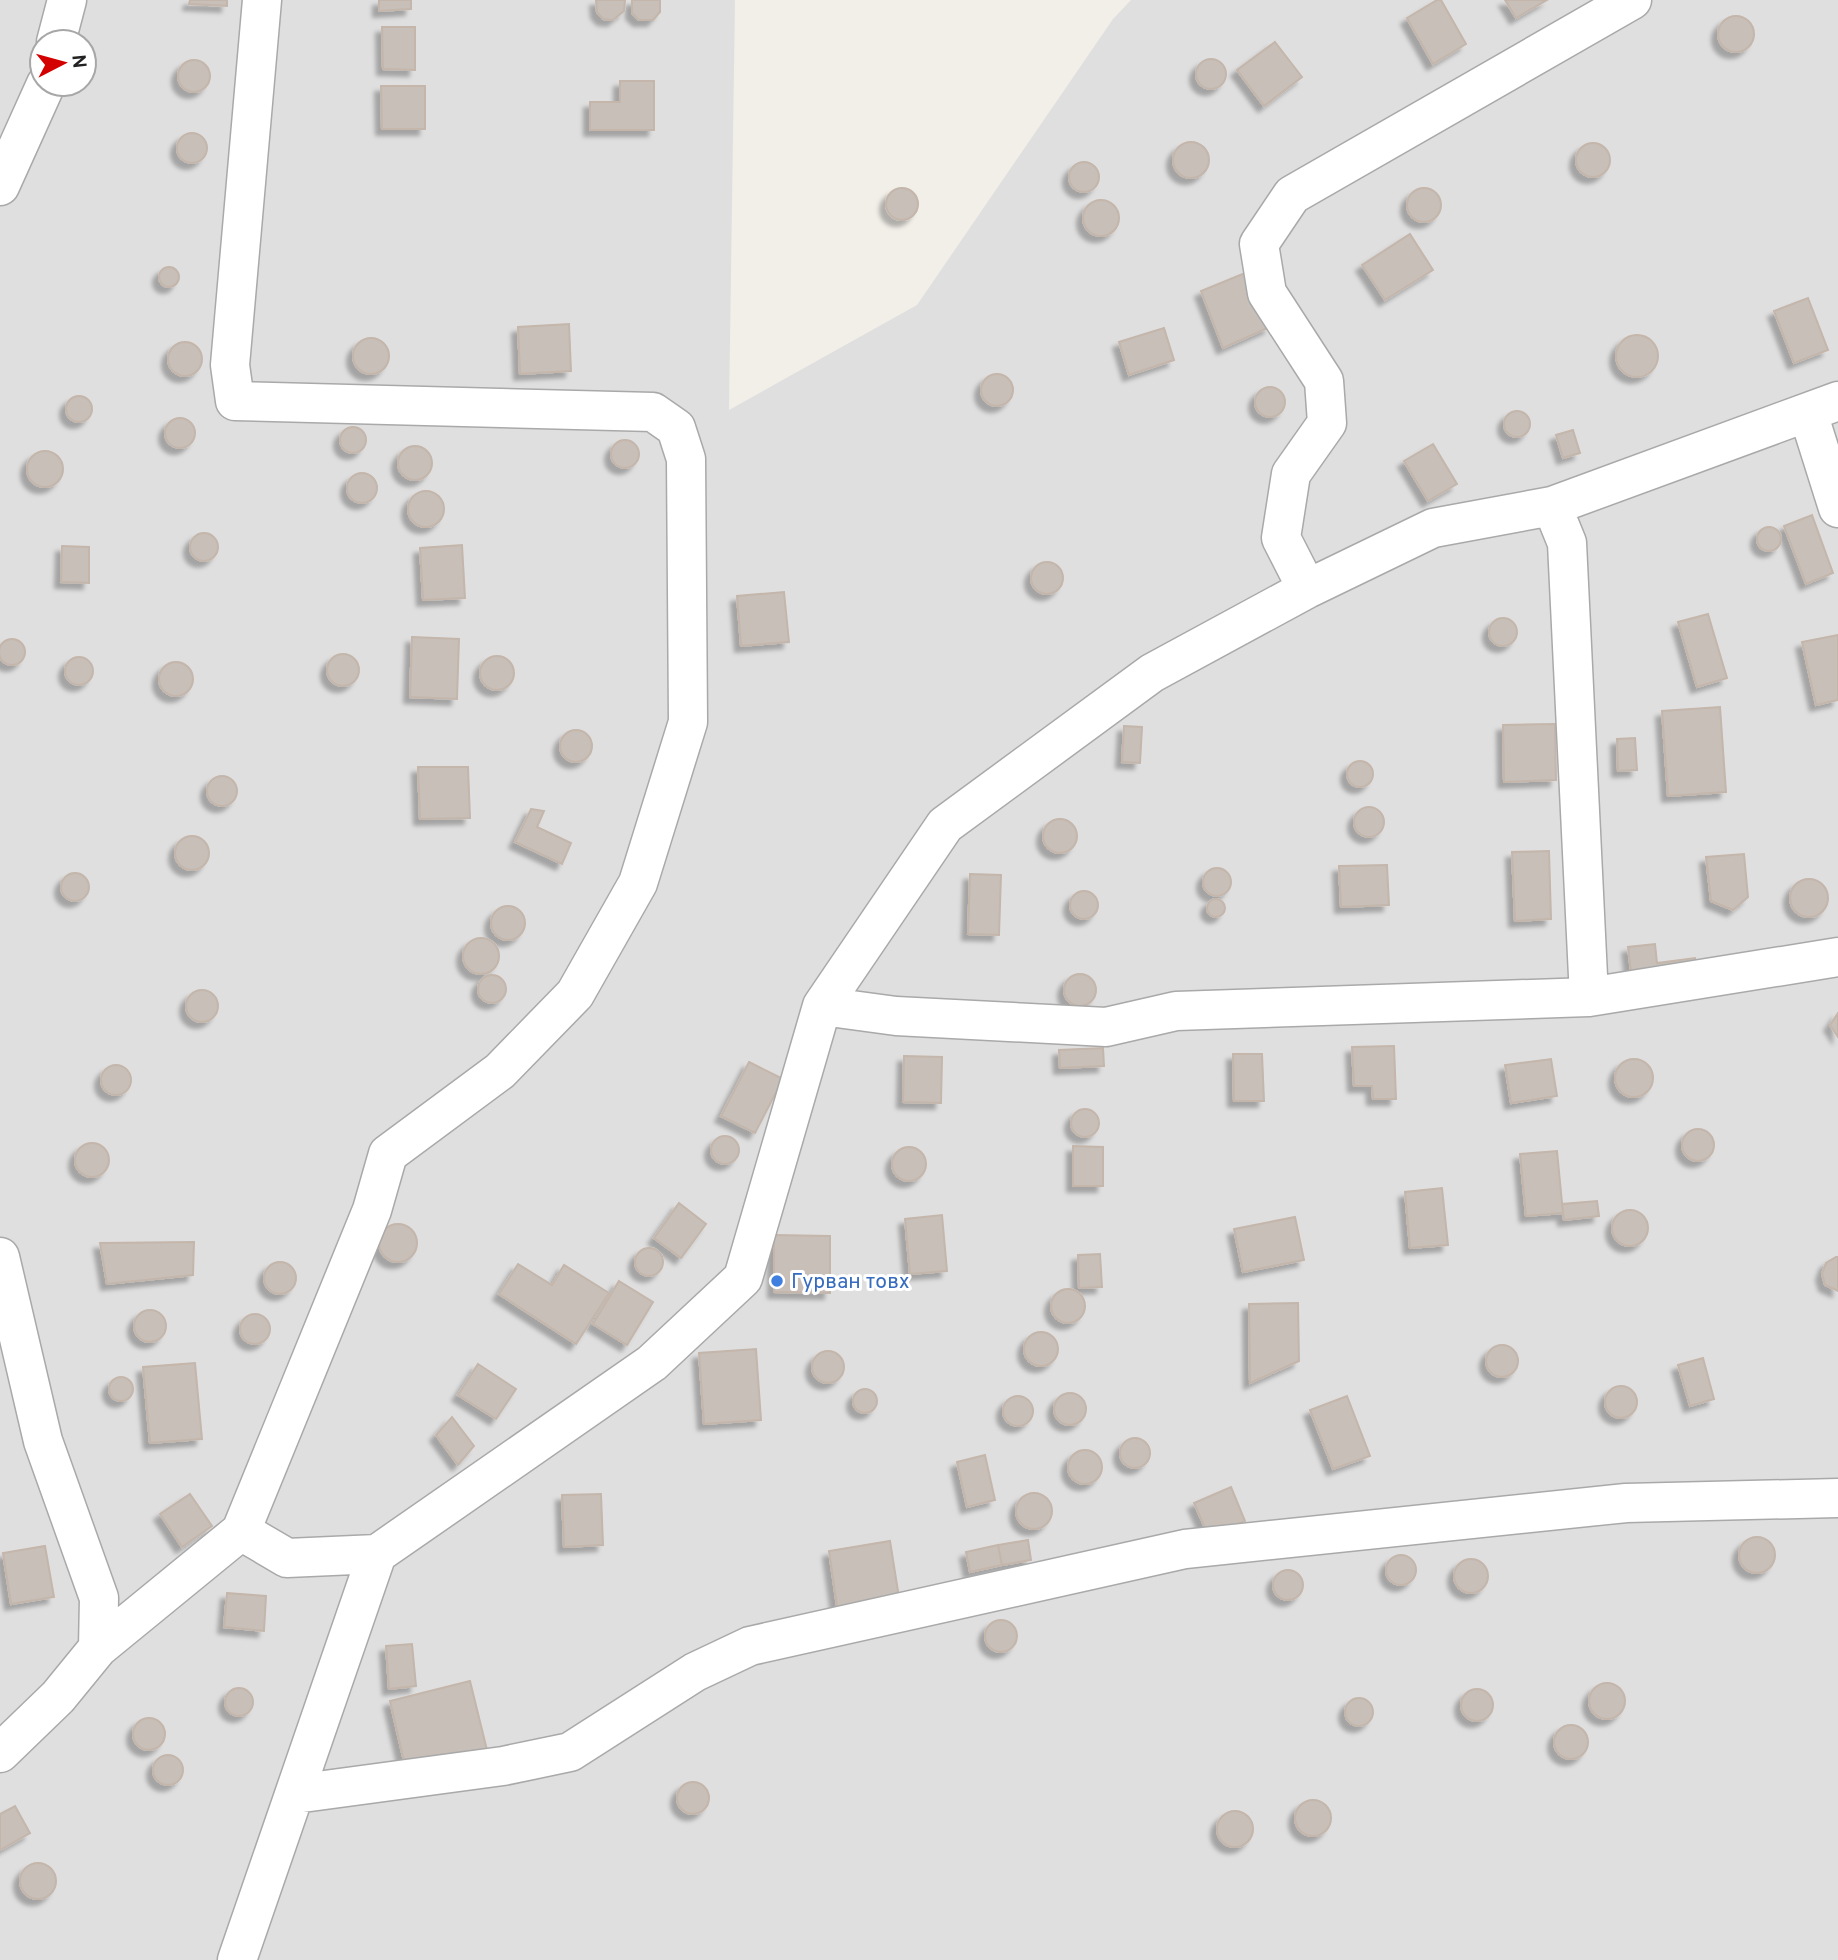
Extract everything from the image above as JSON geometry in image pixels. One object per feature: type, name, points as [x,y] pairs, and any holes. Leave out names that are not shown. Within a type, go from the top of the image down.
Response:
[{"type":"street","points":[[60,28],[67,0]]},
{"type":"street","points":[[0,1753],[58,1697],[98,1648],[241,1531],[372,1210],[388,1154],[500,1071],[575,994],[638,883],[688,722],[686,459],[676,428],[653,412],[235,401],[230,365],[262,0]]},
{"type":"street","points":[[1307,589],[1281,538],[1291,474],[1327,423],[1324,381],[1267,293],[1259,244],[1292,195],[1632,0]]},
{"type":"street","points":[[0,186],[40,98]]},
{"type":"street","points":[[241,1531],[287,1558],[377,1554],[652,1363],[743,1278],[822,1006],[945,825],[1152,673],[1307,589],[1433,528],[1552,506],[1823,407],[1838,508]]},
{"type":"street","points":[[1552,506],[1567,543],[1589,998]]},
{"type":"street","points":[[822,1006],[896,1016],[1106,1027],[1177,1011],[1589,998],[1838,957]]},
{"type":"street","points":[[0,1257],[43,1441],[99,1598],[98,1648]]},
{"type":"street","points":[[295,1794],[503,1766],[570,1752],[695,1672],[750,1646],[1185,1549],[1626,1503],[1838,1498]]},
{"type":"street","points":[[237,1960],[377,1554]]},
{"type":"shaded area","points":[[0,0],[735,0],[729,410],[917,305],[1113,19],[1131,0],[1838,0],[1838,1960],[0,1960]]},
{"type":"building","points":[[190,0],[227,0],[227,6],[189,4]]},
{"type":"building","points":[[379,0],[411,0],[411,9],[379,11]]},
{"type":"building","points":[[596,0],[625,0],[624,11],[613,20],[603,19],[597,12]]},
{"type":"building","points":[[632,0],[660,0],[660,12],[653,20],[639,20],[632,13]]},
{"type":"building","points":[[1441,0],[1466,44],[1433,64],[1407,18]]},
{"type":"building","points":[[1505,0],[1547,0],[1516,18]]},
{"type":"building","points":[[1736,16],[1749,21],[1754,34],[1749,47],[1736,52],[1723,47],[1718,34],[1723,21]]},
{"type":"building","points":[[382,27],[415,27],[415,70],[383,69]]},
{"type":"building","points":[[1275,42],[1302,77],[1264,106],[1237,70]]},
{"type":"building","points":[[1211,59],[1222,63],[1226,74],[1222,85],[1211,89],[1200,85],[1196,74],[1200,63]]},
{"type":"building","points":[[194,60],[205,65],[210,76],[205,87],[194,92],[183,87],[178,76],[183,65]]},
{"type":"building","points":[[620,81],[654,81],[654,130],[590,130],[590,102],[620,102]]},
{"type":"building","points":[[381,86],[425,86],[425,129],[382,129]]},
{"type":"building","points":[[192,133],[203,137],[207,148],[203,159],[192,163],[181,159],[177,148],[181,137]]},
{"type":"building","points":[[1191,142],[1203,148],[1209,160],[1203,172],[1191,178],[1179,172],[1173,160],[1179,148]]},
{"type":"building","points":[[1593,143],[1605,148],[1610,160],[1605,172],[1593,177],[1581,172],[1576,160],[1581,148]]},
{"type":"building","points":[[1084,162],[1095,166],[1099,177],[1095,188],[1084,192],[1073,188],[1069,177],[1073,166]]},
{"type":"building","points":[[902,188],[914,192],[918,204],[914,216],[902,220],[890,216],[886,204],[890,192]]},
{"type":"building","points":[[1424,188],[1436,193],[1441,205],[1436,217],[1424,222],[1412,217],[1407,205],[1412,193]]},
{"type":"building","points":[[1101,200],[1114,205],[1119,218],[1114,231],[1101,236],[1088,231],[1083,218],[1088,205]]},
{"type":"building","points":[[1410,234],[1433,270],[1385,300],[1362,265]]},
{"type":"building","points":[[169,267],[176,270],[179,277],[176,284],[169,287],[162,284],[159,277],[162,270]]},
{"type":"building","points":[[1245,273],[1270,327],[1223,348],[1201,291]]},
{"type":"building","points":[[1808,298],[1828,350],[1794,363],[1774,311]]},
{"type":"building","points":[[569,324],[571,371],[520,374],[518,327]]},
{"type":"building","points":[[1164,328],[1174,360],[1129,375],[1119,342]]},
{"type":"building","points":[[1637,335],[1652,341],[1658,356],[1652,371],[1637,377],[1622,371],[1616,356],[1622,341]]},
{"type":"building","points":[[371,338],[384,343],[389,356],[384,369],[371,374],[358,369],[353,356],[358,343]]},
{"type":"building","points":[[185,342],[197,347],[202,359],[197,371],[185,376],[173,371],[168,359],[173,347]]},
{"type":"building","points":[[997,374],[1009,378],[1013,390],[1009,402],[997,406],[985,402],[981,390],[985,378]]},
{"type":"building","points":[[1270,387],[1281,391],[1285,402],[1281,413],[1270,417],[1259,413],[1255,402],[1259,391]]},
{"type":"building","points":[[79,396],[88,400],[92,409],[88,418],[79,422],[70,418],[66,409],[70,400]]},
{"type":"building","points":[[1517,411],[1526,415],[1530,424],[1526,433],[1517,437],[1508,433],[1504,424],[1508,415]]},
{"type":"building","points":[[180,418],[191,422],[195,433],[191,444],[180,448],[169,444],[165,433],[169,422]]},
{"type":"building","points":[[353,427],[362,431],[366,440],[362,449],[353,453],[344,449],[340,440],[344,431]]},
{"type":"building","points":[[1573,430],[1580,453],[1563,458],[1556,435]]},
{"type":"building","points":[[625,440],[635,444],[639,454],[635,464],[625,468],[615,464],[611,454],[615,444]]},
{"type":"building","points":[[1433,444],[1457,484],[1428,501],[1404,461]]},
{"type":"building","points":[[415,446],[427,451],[432,463],[427,475],[415,480],[403,475],[398,463],[403,451]]},
{"type":"building","points":[[45,451],[58,456],[63,469],[58,482],[45,487],[32,482],[27,469],[32,456]]},
{"type":"building","points":[[362,473],[373,477],[377,488],[373,499],[362,503],[351,499],[347,488],[351,477]]},
{"type":"building","points":[[426,491],[439,496],[444,509],[439,522],[426,527],[413,522],[408,509],[413,496]]},
{"type":"building","points":[[1812,515],[1833,573],[1806,584],[1784,526]]},
{"type":"building","points":[[1769,527],[1777,531],[1781,539],[1777,547],[1769,551],[1761,547],[1757,539],[1761,531]]},
{"type":"building","points":[[204,533],[214,537],[218,547],[214,557],[204,561],[194,557],[190,547],[194,537]]},
{"type":"building","points":[[462,545],[465,598],[423,600],[420,548]]},
{"type":"building","points":[[62,546],[89,547],[89,583],[61,582]]},
{"type":"building","points":[[1047,562],[1058,567],[1063,578],[1058,589],[1047,594],[1036,589],[1031,578],[1036,567]]},
{"type":"building","points":[[784,592],[789,642],[741,646],[737,596]]},
{"type":"building","points":[[1708,614],[1727,678],[1697,687],[1678,622]]},
{"type":"building","points":[[1503,618],[1513,622],[1517,632],[1513,642],[1503,646],[1493,642],[1489,632],[1493,622]]},
{"type":"building","points":[[1838,635],[1838,700],[1816,705],[1802,642]]},
{"type":"building","points":[[412,637],[459,639],[457,699],[410,697]]},
{"type":"building","points":[[12,639],[21,643],[25,652],[21,661],[12,665],[3,661],[-1,652],[3,643]]},
{"type":"building","points":[[343,654],[354,659],[359,670],[354,681],[343,686],[332,681],[327,670],[332,659]]},
{"type":"building","points":[[497,656],[509,661],[514,673],[509,685],[497,690],[485,685],[480,673],[485,661]]},
{"type":"building","points":[[79,657],[89,661],[93,671],[89,681],[79,685],[69,681],[65,671],[69,661]]},
{"type":"building","points":[[176,662],[188,667],[193,679],[188,691],[176,696],[164,691],[159,679],[164,667]]},
{"type":"building","points":[[1720,707],[1726,792],[1668,796],[1662,711]]},
{"type":"building","points":[[1555,724],[1556,780],[1504,782],[1503,725]]},
{"type":"building","points":[[1124,726],[1142,727],[1140,763],[1122,762]]},
{"type":"building","points":[[576,730],[587,735],[592,746],[587,757],[576,762],[565,757],[560,746],[565,735]]},
{"type":"building","points":[[1635,738],[1637,770],[1618,771],[1617,739]]},
{"type":"building","points":[[1360,761],[1369,765],[1373,774],[1369,783],[1360,787],[1351,783],[1347,774],[1351,765]]},
{"type":"building","points":[[418,767],[468,767],[470,818],[420,819]]},
{"type":"building","points":[[222,776],[232,781],[237,791],[232,801],[222,806],[212,801],[207,791],[212,781]]},
{"type":"building","points":[[1369,807],[1380,811],[1384,822],[1380,833],[1369,837],[1358,833],[1354,822],[1358,811]]},
{"type":"building","points":[[531,809],[544,811],[537,827],[571,843],[562,864],[515,842]]},
{"type":"building","points":[[1060,819],[1072,824],[1077,836],[1072,848],[1060,853],[1048,848],[1043,836],[1048,824]]},
{"type":"building","points":[[192,836],[204,841],[209,853],[204,865],[192,870],[180,865],[175,853],[180,841]]},
{"type":"building","points":[[1549,851],[1551,919],[1515,921],[1512,852]]},
{"type":"building","points":[[1744,854],[1748,897],[1733,910],[1711,901],[1706,857]]},
{"type":"building","points":[[1387,865],[1389,905],[1341,907],[1339,866]]},
{"type":"building","points":[[1217,868],[1227,872],[1231,882],[1227,892],[1217,896],[1207,892],[1203,882],[1207,872]]},
{"type":"building","points":[[75,873],[85,877],[89,887],[85,897],[75,901],[65,897],[61,887],[65,877]]},
{"type":"building","points":[[970,874],[1001,875],[999,935],[968,934]]},
{"type":"building","points":[[1809,879],[1822,885],[1828,898],[1822,911],[1809,917],[1796,911],[1790,898],[1796,885]]},
{"type":"building","points":[[1084,891],[1094,895],[1098,905],[1094,915],[1084,919],[1074,915],[1070,905],[1074,895]]},
{"type":"building","points":[[1216,899],[1222,902],[1225,908],[1222,914],[1216,917],[1210,914],[1207,908],[1210,902]]},
{"type":"building","points":[[508,906],[520,911],[525,923],[520,935],[508,940],[496,935],[491,923],[496,911]]},
{"type":"building","points":[[481,938],[494,943],[499,956],[494,969],[481,974],[468,969],[463,956],[468,943]]},
{"type":"building","points":[[1655,944],[1657,963],[1695,958],[1699,990],[1634,997],[1628,947]]},
{"type":"building","points":[[1080,974],[1092,978],[1096,990],[1092,1002],[1080,1006],[1068,1002],[1064,990],[1068,978]]},
{"type":"building","points":[[492,975],[502,979],[506,989],[502,999],[492,1003],[482,999],[478,989],[482,979]]},
{"type":"building","points":[[202,990],[213,995],[218,1006],[213,1017],[202,1022],[191,1017],[186,1006],[191,995]]},
{"type":"building","points":[[1838,1013],[1838,1037],[1830,1025]]},
{"type":"building","points":[[1394,1046],[1396,1099],[1373,1099],[1372,1086],[1354,1086],[1352,1047]]},
{"type":"building","points":[[1103,1048],[1104,1066],[1060,1068],[1059,1050]]},
{"type":"building","points":[[1233,1054],[1262,1054],[1264,1101],[1234,1101]]},
{"type":"building","points":[[904,1056],[942,1057],[941,1103],[903,1102]]},
{"type":"building","points":[[1551,1059],[1557,1096],[1511,1103],[1505,1065]]},
{"type":"building","points":[[1634,1059],[1647,1065],[1653,1078],[1647,1091],[1634,1097],[1621,1091],[1615,1078],[1621,1065]]},
{"type":"building","points":[[749,1062],[783,1079],[755,1133],[721,1116]]},
{"type":"building","points":[[116,1065],[127,1069],[131,1080],[127,1091],[116,1095],[105,1091],[101,1080],[105,1069]]},
{"type":"building","points":[[1085,1109],[1095,1113],[1099,1123],[1095,1133],[1085,1137],[1075,1133],[1071,1123],[1075,1113]]},
{"type":"building","points":[[1698,1129],[1709,1134],[1714,1145],[1709,1156],[1698,1161],[1687,1156],[1682,1145],[1687,1134]]},
{"type":"building","points":[[725,1136],[735,1140],[739,1150],[735,1160],[725,1164],[715,1160],[711,1150],[715,1140]]},
{"type":"building","points":[[92,1143],[104,1148],[109,1160],[104,1172],[92,1177],[80,1172],[75,1160],[80,1148]]},
{"type":"building","points":[[1073,1146],[1103,1147],[1103,1186],[1073,1186]]},
{"type":"building","points":[[909,1147],[921,1152],[926,1164],[921,1176],[909,1181],[897,1176],[892,1164],[897,1152]]},
{"type":"building","points":[[1557,1151],[1563,1213],[1526,1216],[1520,1154]]},
{"type":"building","points":[[1442,1188],[1448,1245],[1410,1248],[1405,1192]]},
{"type":"building","points":[[1597,1201],[1599,1216],[1564,1220],[1562,1204]]},
{"type":"building","points":[[679,1203],[706,1224],[681,1258],[654,1238]]},
{"type":"building","points":[[1630,1210],[1643,1215],[1648,1228],[1643,1241],[1630,1246],[1617,1241],[1612,1228],[1617,1215]]},
{"type":"building","points":[[942,1215],[947,1271],[910,1274],[905,1219]]},
{"type":"building","points":[[1295,1217],[1304,1260],[1243,1272],[1234,1229]]},
{"type":"building","points":[[398,1224],[412,1229],[417,1243],[412,1257],[398,1262],[384,1257],[379,1243],[384,1229]]},
{"type":"building","points":[[774,1235],[830,1236],[830,1293],[774,1292]]},
{"type":"building","points":[[194,1242],[193,1275],[107,1284],[100,1243]]},
{"type":"building","points":[[649,1248],[659,1252],[663,1262],[659,1272],[649,1276],[639,1272],[635,1262],[639,1252]]},
{"type":"building","points":[[1100,1254],[1102,1287],[1079,1288],[1078,1255]]},
{"type":"building","points":[[1836,1257],[1838,1291],[1825,1285],[1822,1274],[1826,1263]]},
{"type":"building","points":[[280,1262],[291,1267],[296,1278],[291,1289],[280,1294],[269,1289],[264,1278],[269,1267]]},
{"type":"building","points":[[518,1264],[552,1285],[564,1265],[609,1293],[576,1344],[499,1294]]},
{"type":"building","points":[[619,1281],[653,1302],[627,1345],[593,1324]]},
{"type":"building","points":[[1068,1289],[1080,1294],[1085,1306],[1080,1318],[1068,1323],[1056,1318],[1051,1306],[1056,1294]]},
{"type":"building","points":[[1298,1303],[1299,1361],[1250,1383],[1249,1304]]},
{"type":"building","points":[[150,1310],[161,1315],[166,1326],[161,1337],[150,1342],[139,1337],[134,1326],[139,1315]]},
{"type":"building","points":[[255,1314],[265,1319],[270,1329],[265,1339],[255,1344],[245,1339],[240,1329],[245,1319]]},
{"type":"building","points":[[1041,1332],[1053,1337],[1058,1349],[1053,1361],[1041,1366],[1029,1361],[1024,1349],[1029,1337]]},
{"type":"building","points":[[1502,1345],[1513,1350],[1518,1361],[1513,1372],[1502,1377],[1491,1372],[1486,1361],[1491,1350]]},
{"type":"building","points":[[756,1349],[761,1420],[704,1424],[699,1353]]},
{"type":"building","points":[[828,1351],[839,1356],[844,1367],[839,1378],[828,1383],[817,1378],[812,1367],[817,1356]]},
{"type":"building","points":[[1703,1358],[1714,1399],[1690,1406],[1678,1365]]},
{"type":"building","points":[[195,1363],[202,1439],[150,1443],[143,1367]]},
{"type":"building","points":[[478,1364],[516,1389],[496,1419],[458,1395]]},
{"type":"building","points":[[121,1377],[130,1380],[133,1389],[130,1398],[121,1401],[112,1398],[109,1389],[112,1380]]},
{"type":"building","points":[[1621,1386],[1633,1390],[1637,1402],[1633,1414],[1621,1418],[1609,1414],[1605,1402],[1609,1390]]},
{"type":"building","points":[[865,1389],[874,1392],[877,1401],[874,1410],[865,1413],[856,1410],[853,1401],[856,1392]]},
{"type":"building","points":[[1070,1393],[1082,1397],[1086,1409],[1082,1421],[1070,1425],[1058,1421],[1054,1409],[1058,1397]]},
{"type":"building","points":[[1018,1396],[1029,1400],[1033,1411],[1029,1422],[1018,1426],[1007,1422],[1003,1411],[1007,1400]]},
{"type":"building","points":[[1347,1396],[1370,1456],[1333,1469],[1310,1410]]},
{"type":"building","points":[[452,1417],[474,1446],[458,1465],[436,1435]]},
{"type":"building","points":[[1135,1438],[1146,1442],[1150,1453],[1146,1464],[1135,1468],[1124,1464],[1120,1453],[1124,1442]]},
{"type":"building","points":[[1085,1450],[1097,1455],[1102,1467],[1097,1479],[1085,1484],[1073,1479],[1068,1467],[1073,1455]]},
{"type":"building","points":[[985,1455],[995,1500],[967,1507],[957,1462]]},
{"type":"building","points":[[1231,1487],[1245,1521],[1209,1537],[1194,1503]]},
{"type":"building","points":[[1034,1493],[1047,1498],[1052,1511],[1047,1524],[1034,1529],[1021,1524],[1016,1511],[1021,1498]]},
{"type":"building","points":[[190,1494],[212,1526],[182,1547],[160,1514]]},
{"type":"building","points":[[601,1494],[603,1545],[564,1547],[562,1495]]},
{"type":"building","points":[[1757,1537],[1770,1542],[1775,1555],[1770,1568],[1757,1573],[1744,1568],[1739,1555],[1744,1542]]},
{"type":"building","points":[[1028,1540],[1031,1560],[1002,1565],[998,1545]]},
{"type":"building","points":[[890,1541],[901,1610],[839,1620],[829,1551]]},
{"type":"building","points":[[998,1545],[1002,1565],[970,1572],[966,1552]]},
{"type":"building","points":[[45,1546],[54,1597],[11,1604],[3,1553]]},
{"type":"building","points":[[1401,1555],[1407,1556],[1415,1564],[1415,1576],[1407,1584],[1401,1585],[1395,1584],[1387,1576],[1386,1570],[1387,1564],[1395,1556]]},
{"type":"building","points":[[1471,1559],[1483,1564],[1488,1576],[1483,1588],[1471,1593],[1459,1588],[1454,1576],[1459,1564]]},
{"type":"building","points":[[1288,1570],[1299,1574],[1303,1585],[1299,1596],[1288,1600],[1277,1596],[1273,1585],[1277,1574]]},
{"type":"building","points":[[227,1593],[266,1596],[264,1631],[224,1627]]},
{"type":"building","points":[[1001,1620],[1012,1625],[1017,1636],[1012,1647],[1001,1652],[990,1647],[985,1636],[990,1625]]},
{"type":"building","points":[[412,1644],[416,1686],[389,1689],[386,1646]]},
{"type":"building","points":[[470,1681],[487,1750],[406,1770],[390,1701]]},
{"type":"building","points":[[1607,1683],[1620,1688],[1625,1701],[1620,1714],[1607,1719],[1594,1714],[1589,1701],[1594,1688]]},
{"type":"building","points":[[239,1688],[249,1692],[253,1702],[249,1712],[239,1716],[229,1712],[225,1702],[229,1692]]},
{"type":"building","points":[[1477,1689],[1488,1694],[1493,1705],[1488,1716],[1477,1721],[1466,1716],[1461,1705],[1466,1694]]},
{"type":"building","points":[[1359,1698],[1369,1702],[1373,1712],[1369,1722],[1359,1726],[1349,1722],[1345,1712],[1349,1702]]},
{"type":"building","points":[[149,1718],[160,1723],[165,1734],[160,1745],[149,1750],[138,1745],[133,1734],[138,1723]]},
{"type":"building","points":[[1571,1725],[1583,1730],[1588,1742],[1583,1754],[1571,1759],[1559,1754],[1554,1742],[1559,1730]]},
{"type":"building","points":[[168,1755],[179,1759],[183,1770],[179,1781],[168,1785],[157,1781],[153,1770],[157,1759]]},
{"type":"building","points":[[693,1782],[704,1787],[709,1798],[704,1809],[693,1814],[682,1809],[677,1798],[682,1787]]},
{"type":"building","points":[[1313,1800],[1326,1805],[1331,1818],[1326,1831],[1313,1836],[1300,1831],[1295,1818],[1300,1805]]},
{"type":"building","points":[[15,1806],[30,1833],[0,1850],[0,1814]]},
{"type":"building","points":[[1235,1811],[1248,1816],[1253,1829],[1248,1842],[1235,1847],[1222,1842],[1217,1829],[1222,1816]]},
{"type":"building","points":[[38,1863],[51,1868],[56,1881],[51,1894],[38,1899],[25,1894],[20,1881],[25,1868]]},
{"type":"place","name":"Гурван товх","points":[[777,1281]]}]
